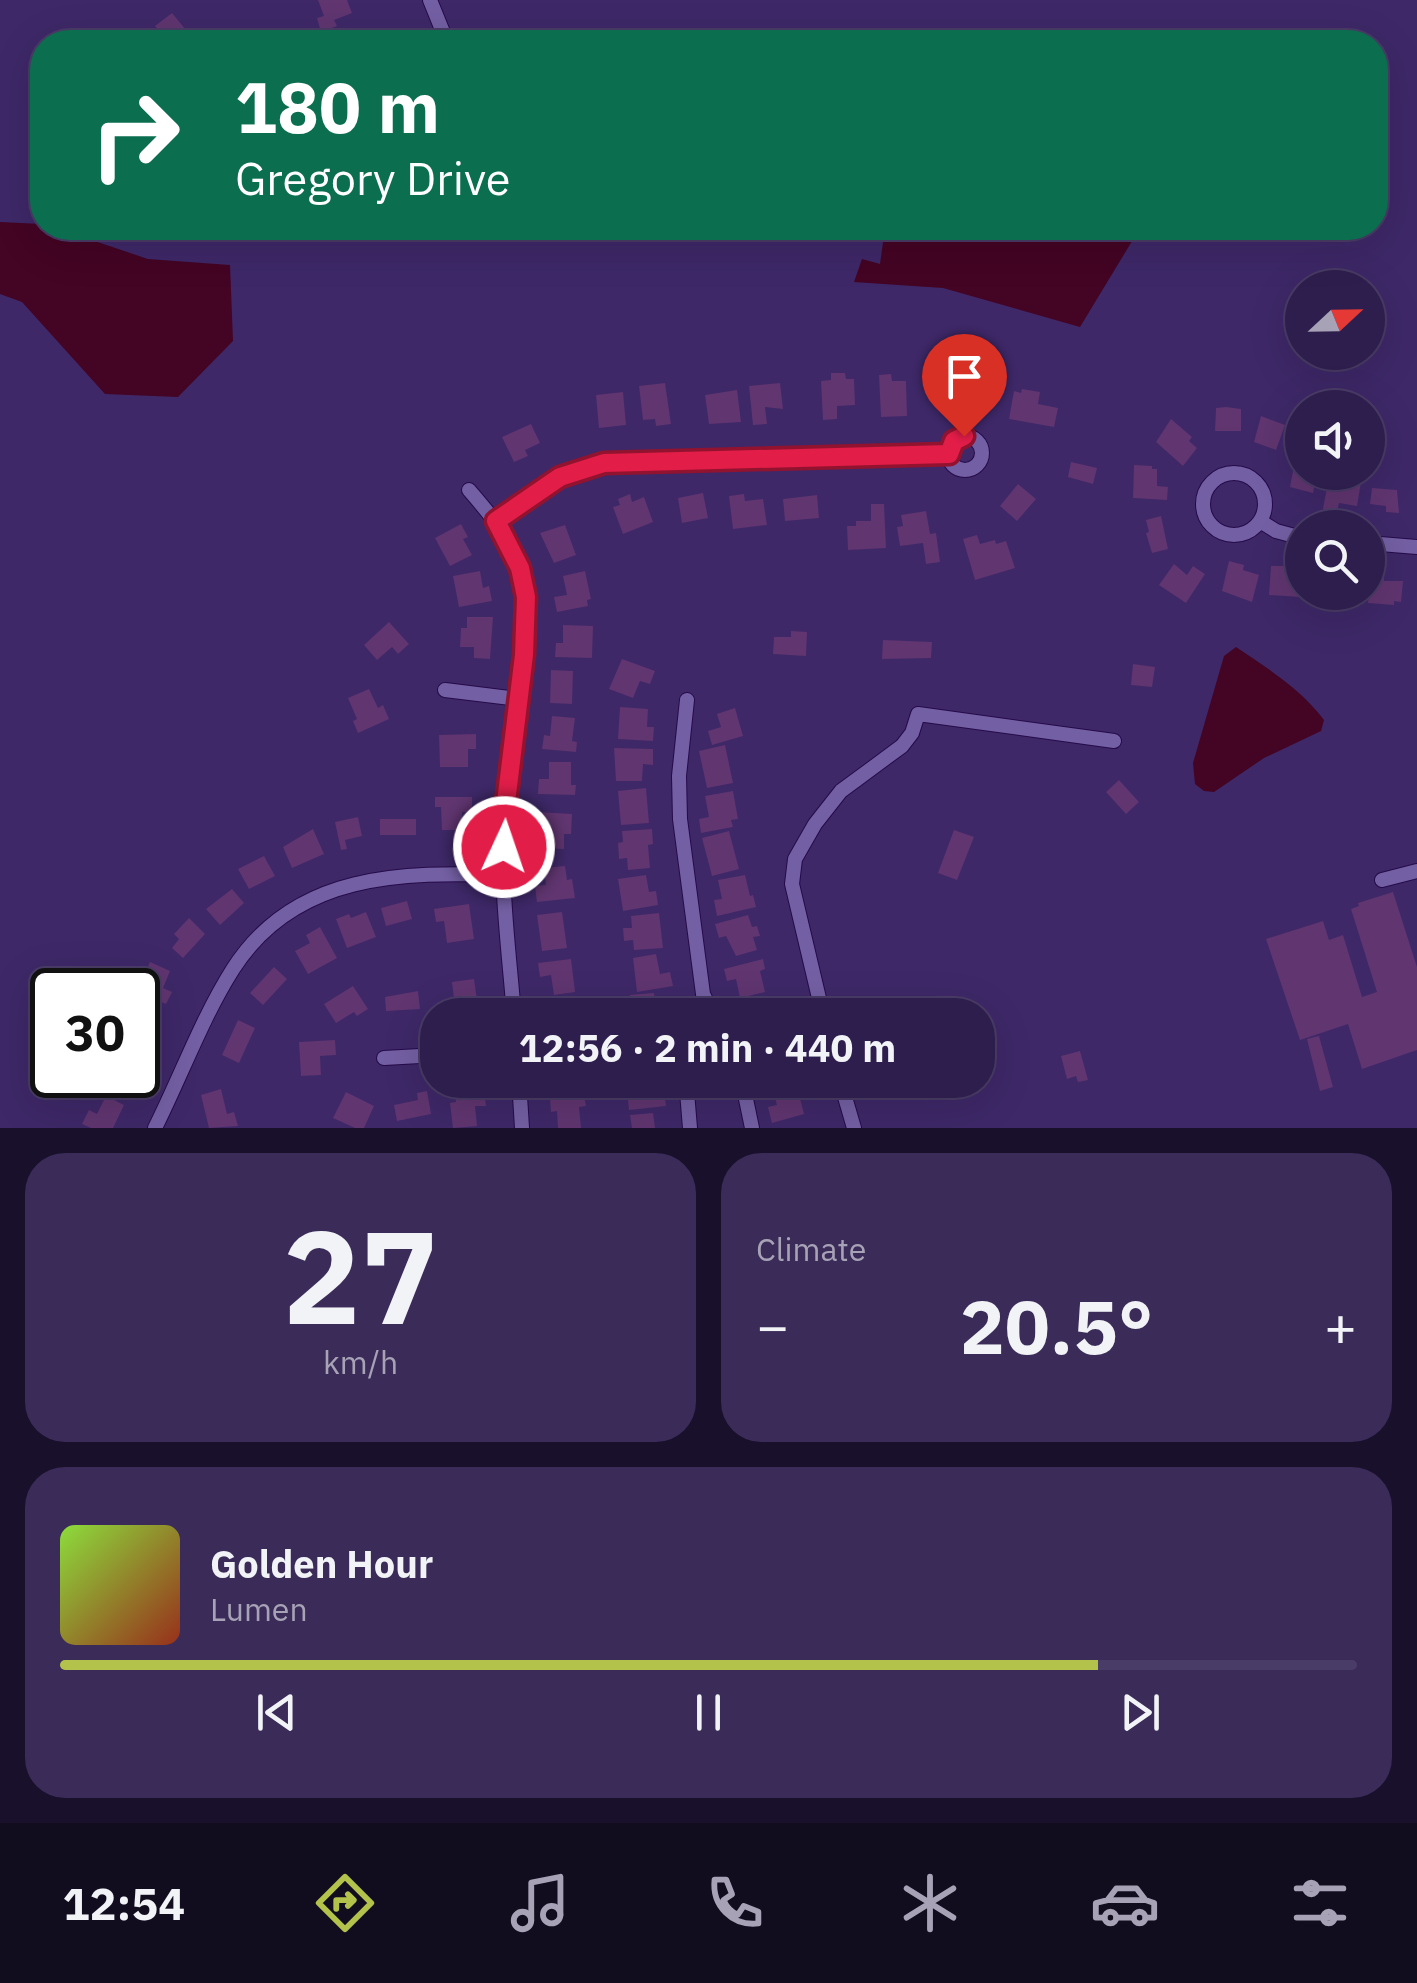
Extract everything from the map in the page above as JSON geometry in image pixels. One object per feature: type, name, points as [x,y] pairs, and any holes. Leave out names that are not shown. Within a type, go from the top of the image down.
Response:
[{"type":"street","points":[[430,0],[442,30]]},
{"type":"street","points":[[496,521],[560,477],[604,463],[949,454]]},
{"type":"street","points":[[1229,474],[1249,477],[1265,502],[1260,521],[1244,534],[1224,534],[1208,521],[1203,501],[1206,491],[1229,474]]},
{"type":"street","points":[[469,490],[496,521],[520,568],[526,597],[524,655],[504,819],[513,998]]},
{"type":"street","points":[[1260,521],[1285,533]]},
{"type":"street","points":[[1385,544],[1417,546]]},
{"type":"street","points":[[445,690],[518,699]]},
{"type":"street","points":[[687,700],[678,776],[680,818],[705,998]]},
{"type":"street","points":[[820,998],[792,884],[795,858],[841,791],[902,746],[912,733],[918,714],[1114,741]]},
{"type":"street","points":[[1382,880],[1417,871]]},
{"type":"street","points":[[155,1128],[235,966],[282,917],[316,898],[390,876],[504,875]]},
{"type":"street","points":[[702,998],[703,994]]},
{"type":"street","points":[[384,1058],[420,1056]]},
{"type":"street","points":[[520,1098],[522,1128]]},
{"type":"street","points":[[688,1098],[690,1128]]},
{"type":"street","points":[[746,1098],[752,1128]]},
{"type":"street","points":[[845,1098],[854,1128]]},
{"type":"shaded area","points":[[0,222],[30,223],[30,240],[92,240],[148,259],[230,265],[233,341],[178,397],[105,394],[22,302],[0,294]]},
{"type":"shaded area","points":[[883,240],[1133,240],[1080,327],[943,288],[854,282],[862,259],[880,264]]},
{"type":"shaded area","points":[[1236,647],[1294,689],[1324,720],[1321,731],[1264,758],[1214,792],[1204,791],[1195,784],[1193,763],[1224,656]]},
{"type":"building","points":[[318,0],[347,0],[352,13],[334,20],[337,26],[320,30],[317,18],[324,16]]},
{"type":"building","points":[[172,13],[186,30],[158,30],[155,26]]},
{"type":"building","points":[[940,368],[975,369],[973,401],[959,400],[959,393],[939,392]]},
{"type":"building","points":[[831,373],[845,373],[846,379],[854,379],[855,405],[837,406],[837,419],[823,420],[821,381],[831,380]]},
{"type":"building","points":[[891,374],[892,381],[906,381],[907,416],[881,417],[879,375]]},
{"type":"building","points":[[665,383],[671,424],[656,426],[655,419],[643,420],[639,386]]},
{"type":"building","points":[[780,383],[783,409],[765,407],[767,424],[753,425],[749,386]]},
{"type":"building","points":[[1022,389],[1040,392],[1038,404],[1058,408],[1054,427],[1009,419],[1014,391],[1021,393]]},
{"type":"building","points":[[737,390],[741,422],[709,424],[705,395]]},
{"type":"building","points":[[623,392],[626,425],[599,428],[596,395]]},
{"type":"building","points":[[1216,408],[1241,409],[1241,431],[1215,431]]},
{"type":"building","points":[[1261,416],[1285,425],[1276,450],[1254,442]]},
{"type":"building","points":[[1171,419],[1192,437],[1189,441],[1197,448],[1183,466],[1156,442]]},
{"type":"building","points":[[531,424],[540,443],[525,450],[528,456],[514,462],[502,437]]},
{"type":"building","points":[[1071,462],[1097,468],[1093,484],[1068,477]]},
{"type":"building","points":[[1134,465],[1157,469],[1157,486],[1168,487],[1167,500],[1133,498]]},
{"type":"building","points":[[1018,484],[1036,499],[1017,521],[1000,506]]},
{"type":"building","points":[[1327,490],[1360,490],[1357,506],[1339,503],[1337,510],[1323,509]]},
{"type":"building","points":[[1372,490],[1397,490],[1399,513],[1370,504]]},
{"type":"building","points":[[703,493],[708,518],[682,523],[678,498]]},
{"type":"building","points":[[630,494],[632,502],[644,497],[653,522],[623,534],[613,507],[620,505],[618,499]]},
{"type":"building","points":[[744,494],[745,501],[763,499],[767,525],[733,529],[729,496]]},
{"type":"building","points":[[817,495],[819,518],[785,521],[783,499]]},
{"type":"building","points":[[871,504],[884,504],[886,548],[848,550],[847,526],[856,526],[856,521],[871,521]]},
{"type":"building","points":[[926,511],[930,534],[936,533],[940,562],[926,564],[923,543],[900,546],[897,527],[903,526],[901,515]]},
{"type":"building","points":[[1161,516],[1168,549],[1152,553],[1146,520]]},
{"type":"building","points":[[461,524],[468,537],[463,539],[472,555],[450,566],[435,538]]},
{"type":"building","points":[[565,525],[576,555],[554,563],[540,533]]},
{"type":"building","points":[[977,535],[980,544],[1006,541],[1015,568],[975,580],[963,539]]},
{"type":"building","points":[[1229,561],[1259,575],[1252,602],[1222,591]]},
{"type":"building","points":[[1174,564],[1187,575],[1193,566],[1205,574],[1186,603],[1159,585]]},
{"type":"building","points":[[1271,566],[1285,566],[1285,596],[1269,595]]},
{"type":"building","points":[[480,571],[483,588],[489,586],[492,601],[459,607],[453,576]]},
{"type":"building","points":[[585,571],[591,599],[587,600],[588,606],[557,612],[554,597],[567,595],[563,576]]},
{"type":"building","points":[[1385,581],[1403,581],[1401,602],[1394,601],[1394,605],[1385,604]]},
{"type":"building","points":[[467,617],[493,617],[490,659],[474,658],[474,647],[460,647],[461,628],[467,628]]},
{"type":"building","points":[[389,622],[409,644],[398,654],[392,647],[377,660],[364,645]]},
{"type":"building","points":[[563,625],[593,626],[592,658],[555,657],[556,643],[563,643]]},
{"type":"building","points":[[791,631],[807,632],[806,656],[773,654],[774,637],[791,637]]},
{"type":"building","points":[[883,640],[932,642],[931,658],[882,659]]},
{"type":"building","points":[[622,659],[655,671],[650,684],[640,681],[633,698],[609,689]]},
{"type":"building","points":[[1133,664],[1155,667],[1152,687],[1131,685]]},
{"type":"building","points":[[551,670],[573,671],[572,704],[550,703]]},
{"type":"building","points":[[369,689],[378,708],[383,705],[389,719],[358,733],[348,698]]},
{"type":"building","points":[[620,707],[648,709],[647,727],[654,727],[653,741],[618,739]]},
{"type":"building","points":[[735,708],[743,736],[712,745],[708,731],[721,727],[717,714]]},
{"type":"building","points":[[552,716],[575,718],[572,741],[577,742],[576,752],[542,749],[544,735],[550,736]]},
{"type":"building","points":[[476,734],[476,749],[468,749],[468,767],[440,767],[439,735]]},
{"type":"building","points":[[725,745],[733,783],[707,788],[699,751]]},
{"type":"building","points":[[614,748],[653,749],[653,765],[643,764],[642,781],[616,781]]},
{"type":"building","points":[[549,762],[571,762],[575,795],[538,794],[539,779],[549,779]]},
{"type":"building","points":[[1119,780],[1139,802],[1126,814],[1106,792]]},
{"type":"building","points":[[646,788],[649,823],[621,825],[618,791]]},
{"type":"building","points":[[733,791],[738,819],[731,820],[733,827],[701,833],[699,819],[709,817],[705,796]]},
{"type":"building","points":[[435,797],[472,797],[472,812],[462,812],[462,830],[442,830],[441,807],[435,807]]},
{"type":"building","points":[[537,812],[572,814],[571,834],[564,834],[564,849],[541,848],[542,826],[536,825]]},
{"type":"building","points":[[358,817],[362,836],[345,840],[347,849],[341,850],[335,822]]},
{"type":"building","points":[[380,819],[416,819],[416,835],[380,835]]},
{"type":"building","points":[[313,829],[324,854],[292,868],[283,847]]},
{"type":"building","points":[[652,829],[653,844],[648,845],[650,868],[628,870],[627,858],[619,859],[622,831]]},
{"type":"building","points":[[954,830],[974,837],[957,880],[938,873]]},
{"type":"building","points":[[729,831],[739,869],[712,876],[702,838]]},
{"type":"building","points":[[264,856],[275,876],[249,889],[238,869]]},
{"type":"building","points":[[565,866],[575,898],[537,902],[535,886],[546,885],[544,868]]},
{"type":"building","points":[[646,875],[649,892],[656,891],[658,905],[623,911],[618,879]]},
{"type":"building","points":[[745,875],[756,907],[717,916],[714,900],[722,899],[718,880]]},
{"type":"building","points":[[232,889],[244,903],[220,925],[206,909]]},
{"type":"building","points":[[1393,892],[1417,967],[1417,1050],[1362,1069],[1348,1024],[1300,1040],[1266,939],[1323,921],[1329,940],[1343,935],[1362,997],[1377,992],[1351,909]]},
{"type":"building","points":[[407,901],[412,919],[386,926],[381,908]]},
{"type":"building","points":[[469,904],[474,939],[447,943],[444,921],[436,922],[434,909]]},
{"type":"building","points":[[366,912],[376,937],[347,948],[336,919]]},
{"type":"building","points":[[562,912],[567,948],[542,951],[537,915]]},
{"type":"building","points":[[659,913],[663,948],[634,950],[633,940],[624,941],[623,928],[632,928],[631,916]]},
{"type":"building","points":[[748,915],[760,936],[753,937],[757,950],[736,956],[726,936],[719,938],[715,924]]},
{"type":"building","points":[[189,918],[205,934],[183,958],[172,948],[179,939],[174,934]]},
{"type":"building","points":[[320,927],[337,958],[308,974],[295,951],[310,943],[306,935]]},
{"type":"building","points":[[656,954],[660,974],[670,972],[673,986],[637,992],[633,958]]},
{"type":"building","points":[[571,959],[575,992],[554,995],[551,975],[540,977],[538,963]]},
{"type":"building","points":[[763,959],[765,969],[760,971],[765,992],[740,998],[736,979],[727,981],[724,969]]},
{"type":"building","points":[[150,962],[170,971],[163,988],[172,992],[166,1004],[160,1001],[160,968],[147,968]]},
{"type":"building","points":[[274,967],[287,979],[263,1005],[250,993]]},
{"type":"building","points":[[474,979],[477,998],[454,998],[452,982]]},
{"type":"building","points":[[353,986],[368,1009],[336,1023],[324,1004]]},
{"type":"building","points":[[418,991],[420,1009],[386,1011],[385,997]]},
{"type":"building","points":[[654,993],[654,998],[630,998],[630,995]]},
{"type":"building","points":[[238,1020],[255,1028],[239,1063],[222,1055]]},
{"type":"building","points":[[1319,1036],[1333,1087],[1320,1091],[1307,1039]]},
{"type":"building","points":[[335,1040],[336,1055],[320,1056],[321,1075],[301,1076],[299,1042]]},
{"type":"building","points":[[1080,1051],[1088,1080],[1078,1082],[1076,1076],[1067,1079],[1061,1056]]},
{"type":"building","points":[[221,1089],[227,1114],[234,1112],[238,1126],[209,1128],[201,1095]]},
{"type":"building","points":[[346,1092],[374,1106],[364,1128],[333,1118]]},
{"type":"building","points":[[417,1093],[420,1098],[428,1098],[431,1114],[397,1121],[394,1105],[418,1100]]},
{"type":"building","points":[[105,1098],[124,1105],[113,1128],[82,1124],[89,1110],[97,1114]]},
{"type":"building","points":[[456,1098],[485,1098],[486,1106],[475,1106],[477,1126],[453,1128],[450,1103],[456,1102]]},
{"type":"building","points":[[584,1098],[586,1106],[579,1107],[581,1128],[558,1128],[557,1111],[551,1112],[550,1099]]},
{"type":"building","points":[[628,1098],[665,1098],[666,1106],[629,1110]]},
{"type":"building","points":[[775,1098],[800,1098],[804,1114],[772,1123],[768,1107],[777,1105]]},
{"type":"building","points":[[653,1113],[655,1128],[632,1128],[630,1115]]},
{"type":"route","points":[[504,847],[524,655],[526,597],[520,568],[496,521],[560,477],[604,463],[949,454],[954,441],[964,436]]}]
